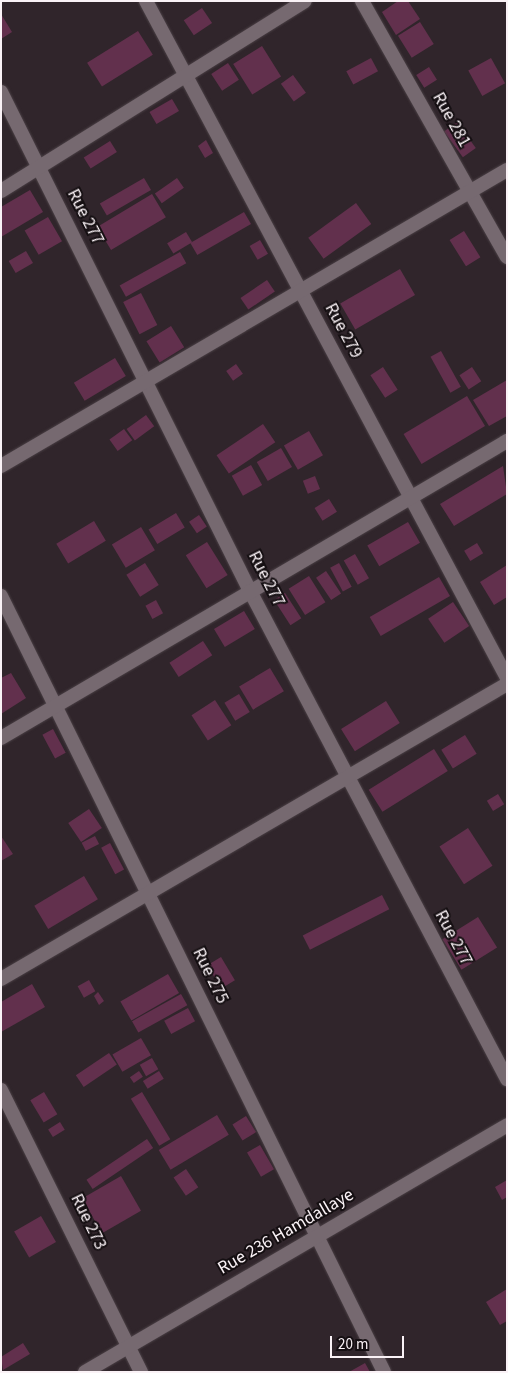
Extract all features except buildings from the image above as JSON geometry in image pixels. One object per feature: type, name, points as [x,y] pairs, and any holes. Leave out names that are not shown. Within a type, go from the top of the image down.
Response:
[{"type":"street","name":"Rue 279","points":[[146,1],[507,678]]},
{"type":"street","points":[[1,191],[306,1]]},
{"type":"street","name":"Rue 281","points":[[362,1],[507,257]]},
{"type":"street","name":"Rue 277","points":[[1,92],[250,591],[507,1078]]},
{"type":"street","points":[[1,466],[507,170]]},
{"type":"street","points":[[1,738],[507,441]]},
{"type":"street","name":"Rue 275","points":[[1,596],[384,1372]]},
{"type":"street","points":[[1,979],[507,684]]},
{"type":"street","name":"Rue 273","points":[[1,1090],[142,1372]]},
{"type":"street","name":"Rue 236 Hamdallaye","points":[[85,1372],[507,1125]]}]
